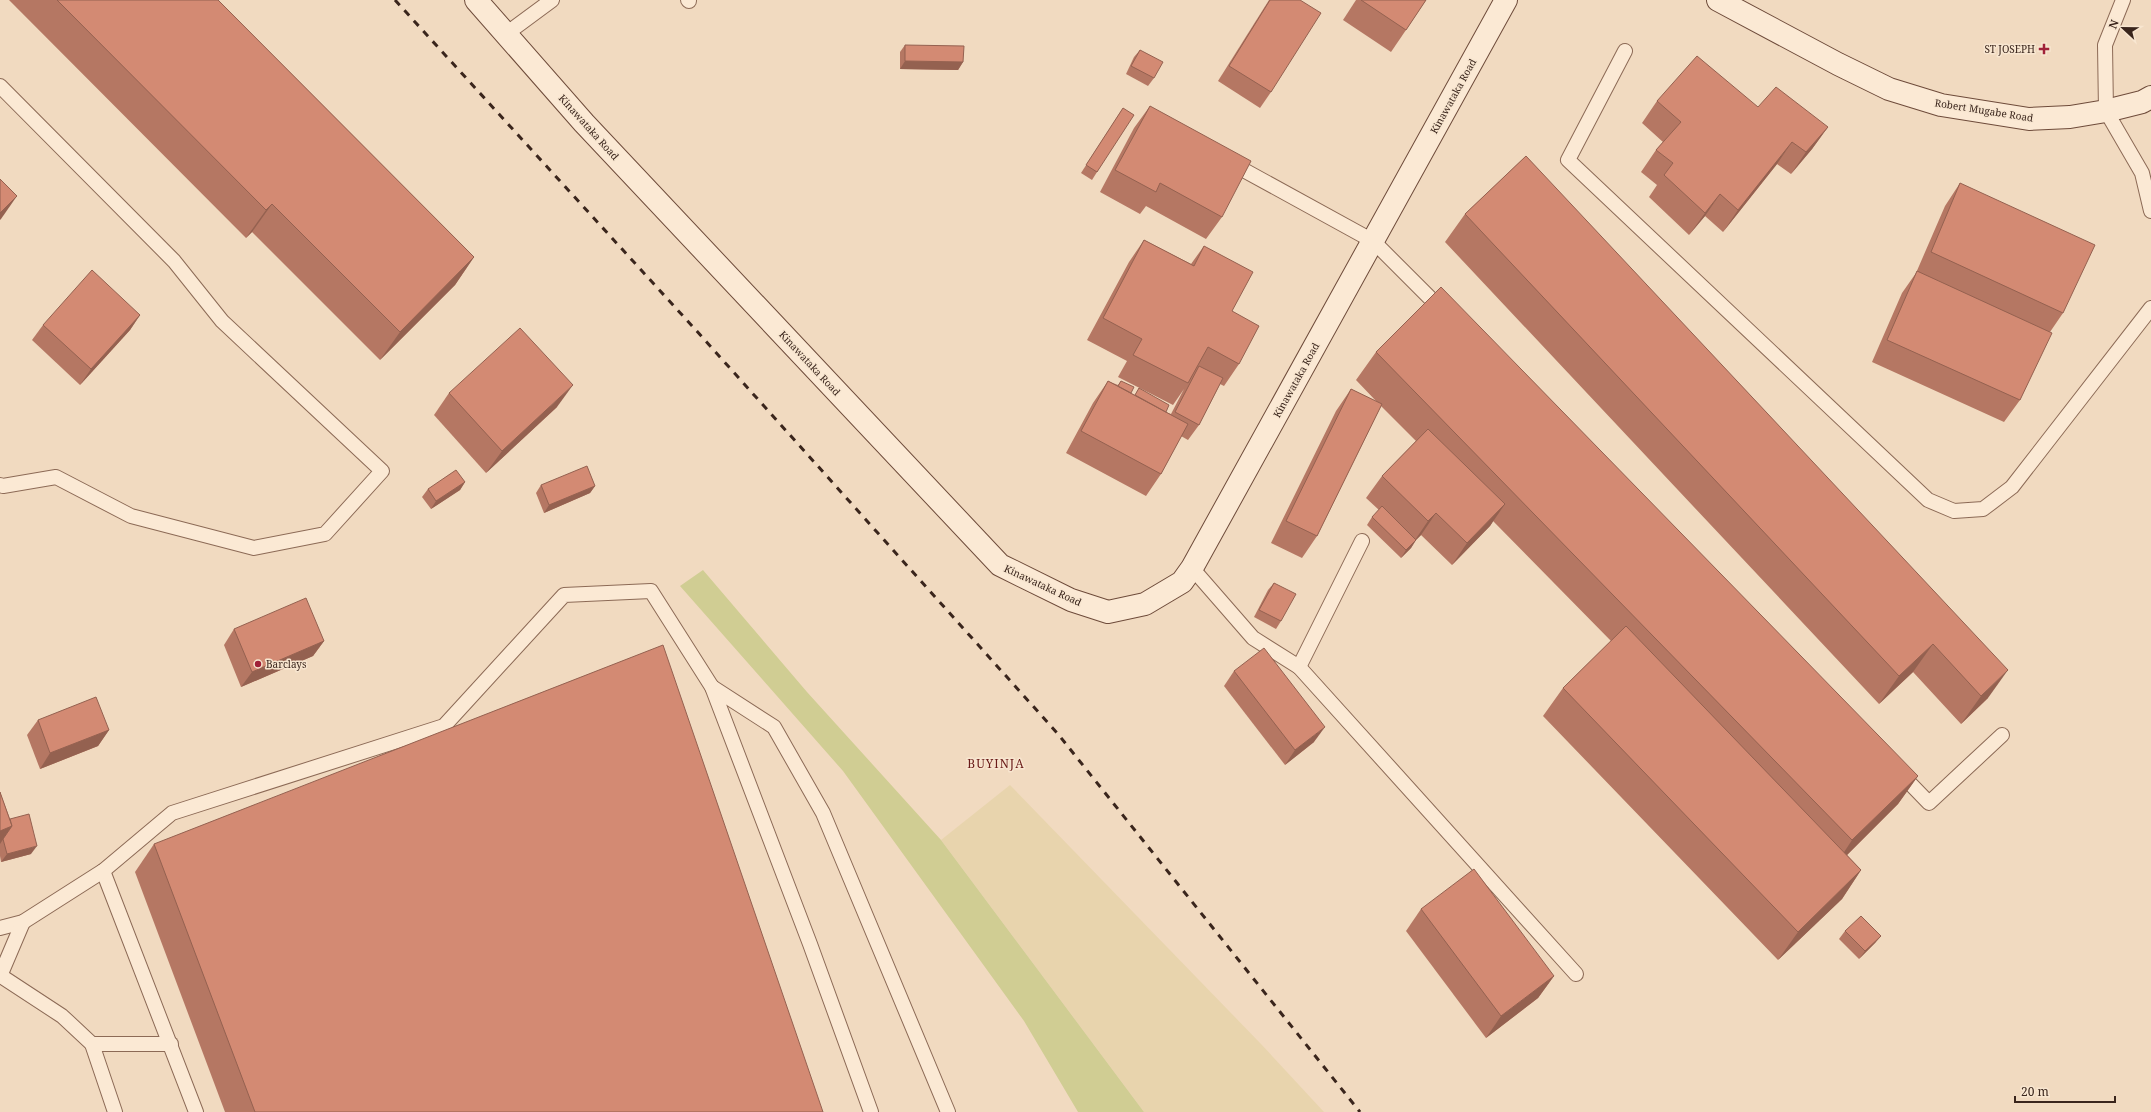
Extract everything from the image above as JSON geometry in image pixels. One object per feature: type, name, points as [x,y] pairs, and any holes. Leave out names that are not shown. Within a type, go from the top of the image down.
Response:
[{"type":"street","name":"Kinawataka Road","points":[[476,0],[584,123],[1000,565],[1071,600],[1108,612],[1144,604],[1182,582],[1192,568],[1506,0]]},
{"type":"street","name":"Robert Mugabe Road","points":[[1718,0],[1838,64],[1889,89],[1941,105],[2029,119],[2070,117],[2106,111],[2142,102],[2151,97]]},
{"type":"lane","points":[[506,34],[552,0]]},
{"type":"lane","points":[[2123,0],[2105,45],[2106,111],[2142,172],[2151,211]]},
{"type":"lane","points":[[1625,51],[1568,160],[1928,500],[1954,511],[1983,509],[2012,487],[2151,308]]},
{"type":"lane","points":[[0,86],[174,262],[222,321],[382,471],[325,534],[254,548],[131,516],[56,477],[3,486],[0,485]]},
{"type":"lane","points":[[1217,155],[1373,241],[1452,320]]},
{"type":"lane","points":[[1299,667],[1362,541]]},
{"type":"lane","points":[[1192,568],[1253,638],[1299,667],[1576,974]]},
{"type":"lane","points":[[0,928],[23,922],[103,872],[172,813],[444,726],[564,595],[651,591],[712,687],[810,944],[871,1112]]},
{"type":"lane","points":[[712,687],[774,727],[822,813],[948,1112]]},
{"type":"lane","points":[[1890,764],[1929,803],[2002,735]]},
{"type":"lane","points":[[103,872],[171,1044],[196,1112]]},
{"type":"lane","points":[[23,922],[0,976],[62,1016],[92,1044],[115,1112]]},
{"type":"lane","points":[[92,1044],[171,1044]]},
{"type":"shaded area","points":[[703,570],[807,692],[941,840],[1144,1112],[1078,1112],[1024,1021],[843,771],[680,586]]},
{"type":"shaded area","points":[[1010,785],[1261,1044],[1324,1112],[1144,1112],[941,840]]},
{"type":"building","points":[[57,0],[218,0],[474,257],[400,332],[272,204],[266,210]]},
{"type":"building","points":[[1270,0],[1300,0],[1321,13],[1271,92],[1229,66]]},
{"type":"building","points":[[1361,0],[1426,0],[1406,30]]},
{"type":"building","points":[[905,45],[964,46],[963,62],[905,61]]},
{"type":"building","points":[[1140,50],[1163,62],[1154,78],[1131,66]]},
{"type":"building","points":[[1697,56],[1758,107],[1776,87],[1828,127],[1806,152],[1792,142],[1738,210],[1720,194],[1705,213],[1664,175],[1673,163],[1656,150],[1681,122],[1657,101]]},
{"type":"building","points":[[1150,106],[1251,161],[1222,217],[1160,183],[1156,192],[1115,170]]},
{"type":"building","points":[[1123,108],[1134,115],[1097,172],[1086,165]]},
{"type":"building","points":[[1526,156],[2008,670],[1981,696],[1933,644],[1899,676],[1465,214]]},
{"type":"building","points":[[0,179],[17,196],[0,213]]},
{"type":"building","points":[[1960,183],[2095,245],[2063,313],[1931,252]]},
{"type":"building","points":[[1144,240],[1194,266],[1204,246],[1253,272],[1232,311],[1259,326],[1239,364],[1208,347],[1188,383],[1133,355],[1142,339],[1103,318]]},
{"type":"building","points":[[92,270],[140,315],[91,369],[43,325]]},
{"type":"building","points":[[1917,271],[2052,333],[2020,400],[1887,340]]},
{"type":"building","points":[[1441,287],[1918,776],[1852,840],[1376,352]]},
{"type":"building","points":[[520,328],[573,385],[502,451],[449,393]]},
{"type":"building","points":[[1199,366],[1223,378],[1199,425],[1175,412]]},
{"type":"building","points":[[1108,381],[1188,424],[1161,474],[1081,431]]},
{"type":"building","points":[[1121,381],[1134,387],[1131,393],[1118,386]]},
{"type":"building","points":[[1139,388],[1169,405],[1166,412],[1135,395]]},
{"type":"building","points":[[1351,389],[1382,404],[1317,536],[1286,521]]},
{"type":"building","points":[[1428,429],[1505,504],[1467,543],[1436,513],[1428,521],[1382,476]]},
{"type":"building","points":[[587,466],[595,486],[549,505],[541,485]]},
{"type":"building","points":[[456,470],[465,482],[436,501],[428,489]]},
{"type":"building","points":[[1382,506],[1416,540],[1406,550],[1372,517]]},
{"type":"building","points":[[1274,583],[1296,594],[1281,621],[1259,610]]},
{"type":"building","points":[[306,598],[324,641],[252,672],[234,629]]},
{"type":"building","points":[[1626,626],[1861,870],[1798,932],[1563,688]]},
{"type":"building","points":[[663,645],[823,1112],[255,1112],[154,844]]},
{"type":"building","points":[[1264,648],[1325,727],[1295,750],[1234,671]]},
{"type":"building","points":[[96,697],[109,730],[50,753],[38,720]]},
{"type":"building","points":[[0,792],[12,826],[0,831]]},
{"type":"building","points":[[29,814],[37,846],[7,854],[3,839],[12,826],[10,819]]},
{"type":"building","points":[[1474,869],[1554,976],[1501,1016],[1421,909]]},
{"type":"building","points":[[1861,916],[1881,936],[1865,951],[1845,931]]},
{"type":"railway","points":[[395,0],[694,328],[1058,734],[1360,1112]]},
{"type":"place","name":"ST JOSEPH","points":[[2044,49]]},
{"type":"place","name":"Barclays","points":[[258,664]]},
{"type":"district","name":"BUYINJA","points":[[996,764]]}]
